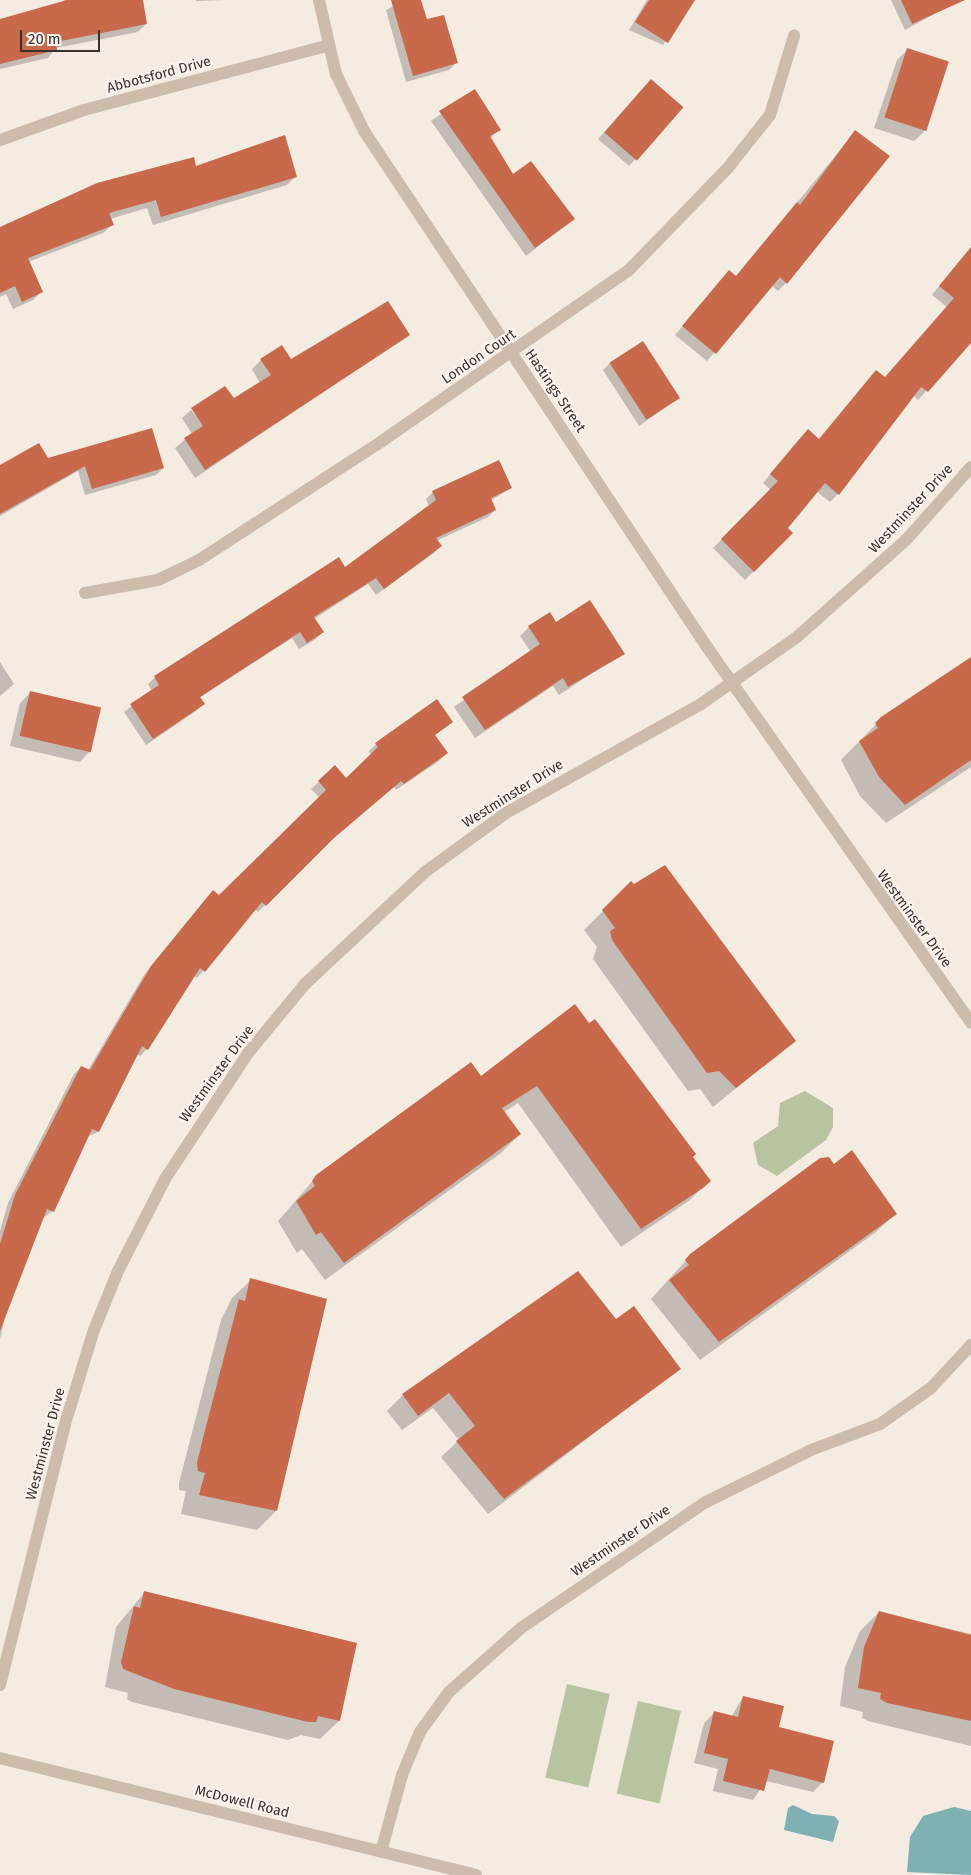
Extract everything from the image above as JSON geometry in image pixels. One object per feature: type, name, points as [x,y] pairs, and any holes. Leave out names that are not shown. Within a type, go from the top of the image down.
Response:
[{"type":"street","name":"Hastings Street","points":[[318,0],[328,46],[364,131],[733,684]]},
{"type":"street","name":"London Court","points":[[85,593],[158,580],[199,560],[512,353],[629,270],[727,169],[770,115],[794,36]]},
{"type":"street","name":"Abbotsford Drive","points":[[0,140],[84,110],[328,46]]},
{"type":"street","name":"Westminster Drive","points":[[0,1685],[65,1424],[94,1330],[147,1212],[220,1090],[305,984],[425,872],[506,813],[733,684],[843,600],[907,539],[971,467]]},
{"type":"street","name":"Westminster Drive","points":[[733,684],[971,1022]]},
{"type":"street","name":"Westminster Drive","points":[[381,1852],[402,1775],[420,1732],[449,1692],[521,1628],[706,1502],[812,1450],[880,1424],[932,1388],[971,1345]]},
{"type":"street","name":"McDowell Road","points":[[0,1758],[476,1875]]},
{"type":"green space","points":[[805,1091],[833,1108],[833,1127],[826,1140],[777,1176],[758,1165],[753,1143],[778,1126],[780,1103]]},
{"type":"green space","points":[[567,1684],[610,1694],[588,1787],[545,1778]]},
{"type":"green space","points":[[638,1701],[681,1711],[660,1803],[617,1794]]},
{"type":"water","points":[[793,1805],[812,1814],[834,1816],[839,1821],[833,1842],[784,1830],[788,1808]]},
{"type":"water","points":[[954,1807],[971,1811],[971,1875],[907,1872],[910,1837],[923,1816]]},
{"type":"building","points":[[67,0],[143,0],[147,24],[56,42],[57,50],[0,64],[0,19]]},
{"type":"building","points":[[391,0],[421,0],[427,19],[444,15],[458,63],[413,76]]},
{"type":"building","points":[[649,0],[695,0],[668,43],[635,22]]},
{"type":"building","points":[[901,0],[965,0],[912,24]]},
{"type":"building","points":[[907,48],[949,62],[926,131],[884,117]]},
{"type":"building","points":[[651,79],[683,107],[637,161],[604,133]]},
{"type":"building","points":[[475,89],[501,130],[490,136],[513,174],[531,161],[575,219],[535,248],[439,111]]},
{"type":"building","points":[[855,130],[890,156],[787,284],[780,277],[716,354],[682,326],[729,270],[736,276],[797,202],[800,205]]},
{"type":"building","points":[[285,135],[297,177],[161,217],[156,200],[109,213],[114,225],[28,258],[43,292],[22,302],[15,286],[0,293],[0,227],[97,183],[194,157],[196,166]]},
{"type":"building","points":[[971,247],[971,343],[928,392],[921,387],[839,495],[825,483],[788,528],[793,533],[754,572],[721,539],[778,481],[770,474],[808,429],[819,439],[876,370],[885,377],[954,298],[939,286]]},
{"type":"building","points":[[388,301],[410,335],[205,470],[184,438],[203,426],[191,408],[225,386],[234,398],[271,375],[260,359],[282,345],[291,359]]},
{"type":"building","points":[[643,341],[680,398],[646,420],[609,363]]},
{"type":"building","points":[[152,428],[164,468],[92,489],[85,466],[0,514],[0,465],[39,443],[48,458]]},
{"type":"building","points":[[499,460],[512,488],[491,498],[496,510],[436,538],[442,546],[384,589],[376,578],[314,617],[324,632],[307,643],[300,632],[200,697],[205,704],[153,739],[130,704],[159,685],[154,676],[339,557],[345,567],[436,500],[432,491]]},
{"type":"building","points":[[590,600],[625,654],[568,687],[563,678],[485,730],[462,697],[540,644],[528,626],[550,612],[556,622]]},
{"type":"building","points":[[971,657],[971,760],[905,805],[879,777],[859,741],[878,728],[875,723],[881,717]]},
{"type":"building","points":[[30,691],[101,707],[91,752],[20,736]]},
{"type":"building","points":[[437,699],[453,722],[435,735],[448,753],[404,784],[401,781],[334,838],[266,906],[262,902],[205,972],[200,968],[148,1050],[142,1046],[99,1132],[92,1129],[54,1212],[47,1209],[0,1331],[0,1244],[15,1195],[81,1066],[90,1070],[151,966],[213,890],[219,895],[326,790],[318,781],[335,765],[346,778],[378,747],[375,743]]},
{"type":"building","points":[[665,865],[796,1041],[736,1088],[719,1071],[707,1073],[612,940],[610,931],[615,928],[602,910],[631,881],[634,884]]},
{"type":"building","points":[[575,1004],[589,1023],[595,1019],[696,1154],[693,1157],[711,1181],[641,1229],[537,1086],[502,1108],[521,1134],[344,1263],[321,1232],[316,1235],[296,1201],[315,1186],[312,1181],[316,1175],[471,1062],[481,1076]]},
{"type":"building","points":[[852,1150],[897,1214],[719,1342],[669,1280],[689,1265],[685,1260],[690,1254],[820,1158],[829,1157],[834,1164]]},
{"type":"building","points":[[578,1271],[616,1319],[634,1306],[681,1369],[504,1499],[456,1441],[475,1426],[449,1393],[418,1416],[402,1394]]},
{"type":"building","points":[[250,1278],[327,1299],[277,1511],[199,1495],[205,1473],[198,1471],[197,1463],[239,1299],[245,1301]]},
{"type":"building","points":[[144,1591],[357,1643],[340,1721],[318,1716],[316,1722],[308,1722],[174,1689],[123,1669],[121,1662],[134,1606],[140,1608]]},
{"type":"building","points":[[879,1611],[971,1635],[971,1721],[887,1703],[880,1699],[881,1693],[858,1688],[864,1647]]},
{"type":"building","points":[[743,1696],[784,1706],[779,1727],[834,1741],[824,1783],[770,1769],[764,1791],[723,1781],[728,1759],[704,1753],[714,1711],[738,1717]]}]
